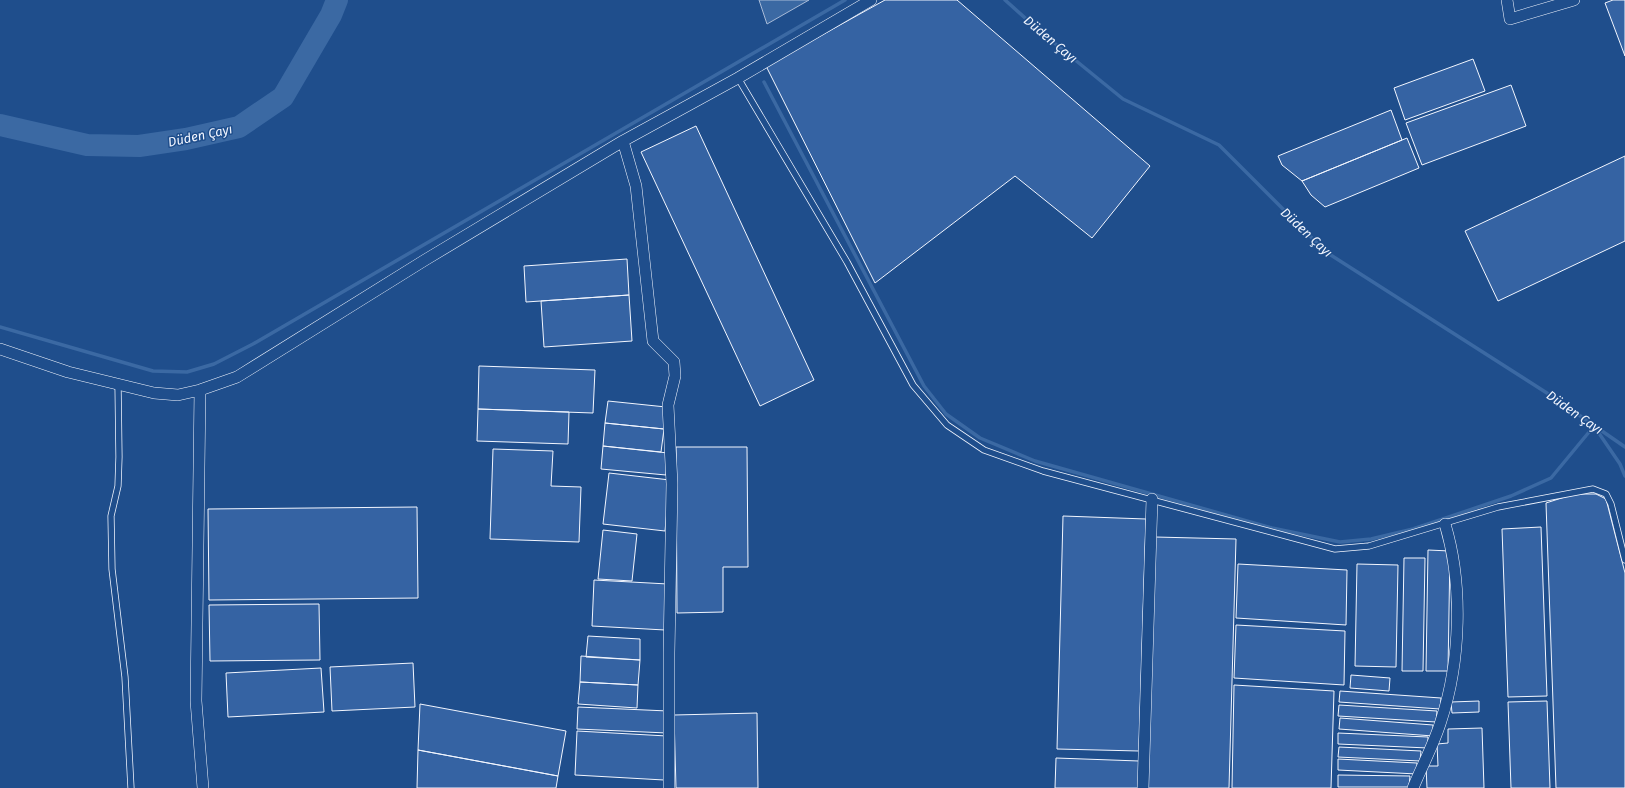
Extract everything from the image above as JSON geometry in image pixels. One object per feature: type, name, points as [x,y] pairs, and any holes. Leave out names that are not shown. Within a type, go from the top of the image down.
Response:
[{"type":"street","points":[[0,349],[68,372],[154,393],[178,395],[200,390],[237,377],[424,260],[623,141],[738,78],[871,0]]},
{"type":"street","points":[[1507,0],[1510,19],[1574,0]]},
{"type":"street","points":[[623,141],[636,186],[653,341],[674,362],[675,376],[668,405],[672,484],[669,653],[669,788]]},
{"type":"street","points":[[200,390],[196,701],[203,788]]},
{"type":"street","points":[[1143,788],[1152,499]]},
{"type":"street","points":[[1413,788],[1441,721],[1455,668],[1457,608],[1452,547],[1445,524]]},
{"type":"lane","points":[[738,78],[847,262],[913,385],[946,425],[984,450],[1043,471],[1335,549],[1369,546],[1498,508],[1593,489],[1606,494],[1611,504],[1625,560]]},
{"type":"lane","points":[[118,384],[119,456],[118,486],[111,516],[112,569],[125,677],[131,788]]},
{"type":"water","points":[[759,0],[809,0],[767,24]]},
{"type":"building","points":[[885,0],[957,0],[1150,166],[1092,238],[1015,176],[875,283],[766,66]]},
{"type":"building","points":[[1613,0],[1625,0],[1625,56],[1605,3]]},
{"type":"building","points":[[1473,59],[1485,91],[1405,120],[1394,88]]},
{"type":"building","points":[[1511,85],[1526,126],[1422,165],[1406,123]]},
{"type":"building","points":[[1391,110],[1402,140],[1302,181],[1282,165],[1278,156]]},
{"type":"building","points":[[696,126],[814,380],[760,406],[641,152]]},
{"type":"building","points":[[1407,138],[1419,168],[1325,207],[1311,195],[1302,181]]},
{"type":"building","points":[[1625,156],[1625,241],[1498,301],[1465,231]]},
{"type":"building","points":[[627,259],[629,295],[526,302],[524,266]]},
{"type":"building","points":[[629,295],[632,341],[544,347],[541,301]]},
{"type":"building","points":[[479,366],[595,370],[593,413],[478,409]]},
{"type":"building","points":[[608,401],[666,407],[664,429],[605,423]]},
{"type":"building","points":[[478,409],[569,412],[568,444],[477,441]]},
{"type":"building","points":[[605,423],[664,429],[661,452],[603,446]]},
{"type":"building","points":[[603,446],[668,453],[666,475],[601,469]]},
{"type":"building","points":[[676,447],[747,447],[748,567],[723,567],[723,612],[677,613]]},
{"type":"building","points":[[493,449],[553,451],[551,486],[581,487],[579,542],[490,539]]},
{"type":"building","points":[[609,473],[670,480],[665,531],[603,524]]},
{"type":"building","points":[[1574,494],[1596,494],[1606,499],[1625,573],[1625,788],[1556,788],[1546,503]]},
{"type":"building","points":[[417,507],[418,598],[209,600],[208,509]]},
{"type":"building","points":[[1063,516],[1146,519],[1139,751],[1057,749]]},
{"type":"building","points":[[1541,527],[1547,696],[1508,697],[1502,529]]},
{"type":"building","points":[[603,530],[637,534],[632,581],[598,579]]},
{"type":"building","points":[[1155,537],[1236,539],[1229,788],[1148,788]]},
{"type":"building","points":[[1428,550],[1450,551],[1448,671],[1426,671]]},
{"type":"building","points":[[1404,558],[1425,558],[1423,671],[1402,671]]},
{"type":"building","points":[[1238,564],[1347,570],[1346,625],[1236,618]]},
{"type":"building","points":[[1357,564],[1398,565],[1396,667],[1355,666]]},
{"type":"building","points":[[594,580],[668,584],[665,630],[592,626]]},
{"type":"building","points":[[319,604],[320,660],[210,661],[209,605]]},
{"type":"building","points":[[1236,625],[1345,631],[1344,685],[1234,678]]},
{"type":"building","points":[[588,636],[640,639],[640,660],[586,657]]},
{"type":"building","points":[[581,656],[640,660],[638,685],[580,682]]},
{"type":"building","points":[[413,663],[415,707],[332,711],[330,667]]},
{"type":"building","points":[[321,668],[324,712],[228,717],[226,673]]},
{"type":"building","points":[[1351,675],[1390,678],[1389,691],[1350,688]]},
{"type":"building","points":[[580,682],[638,685],[637,708],[578,704]]},
{"type":"building","points":[[1234,685],[1334,691],[1331,788],[1232,788]]},
{"type":"building","points":[[1340,691],[1441,698],[1440,709],[1339,702]]},
{"type":"building","points":[[1479,701],[1479,712],[1452,713],[1451,702]]},
{"type":"building","points":[[1547,701],[1550,788],[1511,788],[1508,702]]},
{"type":"building","points":[[420,704],[566,731],[558,776],[418,750]]},
{"type":"building","points":[[1339,705],[1437,711],[1436,722],[1338,716]]},
{"type":"building","points":[[578,707],[668,711],[667,733],[577,729]]},
{"type":"building","points":[[757,713],[758,788],[676,788],[674,715]]},
{"type":"building","points":[[1340,718],[1433,725],[1433,736],[1339,729]]},
{"type":"building","points":[[1482,728],[1484,788],[1427,788],[1426,766],[1438,766],[1437,744],[1448,743],[1448,729]]},
{"type":"building","points":[[577,731],[667,736],[664,780],[575,775]]},
{"type":"building","points":[[1338,733],[1428,737],[1428,748],[1338,744]]},
{"type":"building","points":[[1339,747],[1421,751],[1420,761],[1338,757]]},
{"type":"building","points":[[418,750],[558,776],[556,788],[417,788]]},
{"type":"building","points":[[1056,758],[1139,761],[1138,788],[1055,788]]},
{"type":"building","points":[[1338,759],[1417,763],[1417,774],[1338,770]]},
{"type":"building","points":[[1338,775],[1410,776],[1409,787],[1338,787]]},
{"type":"waterway","name":"Düden Çayı","points":[[0,125],[87,145],[139,146],[186,139],[239,127],[283,97],[331,15],[337,0]]},
{"type":"waterway","points":[[0,327],[153,371],[187,372],[214,364],[253,344],[845,0]]},
{"type":"waterway","name":"Düden Çayı","points":[[1005,0],[1042,33],[1123,99],[1219,145],[1326,252],[1550,395],[1625,447]]},
{"type":"waterway","points":[[764,82],[924,386],[946,414],[980,438],[1035,461],[1272,528],[1340,542],[1371,539],[1413,529],[1511,496],[1551,478],[1594,426],[1620,464],[1625,476]]}]
